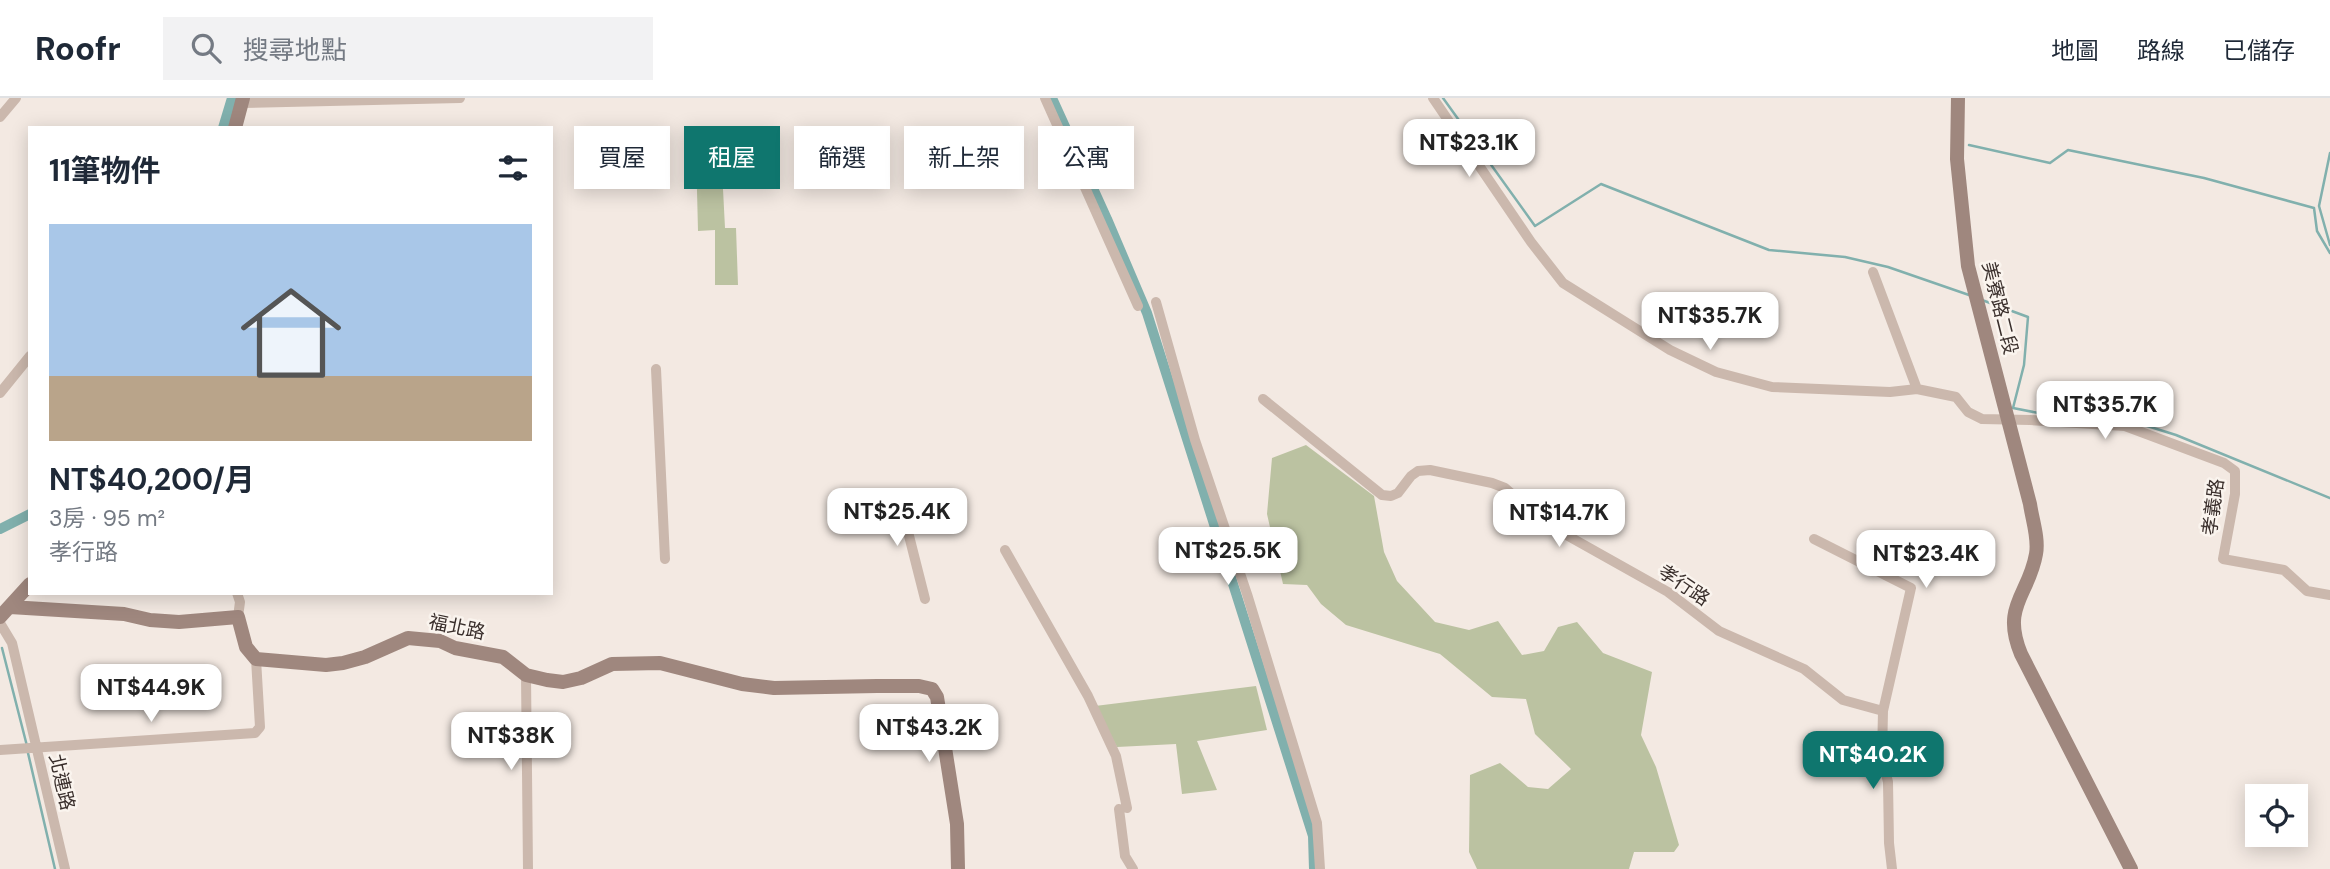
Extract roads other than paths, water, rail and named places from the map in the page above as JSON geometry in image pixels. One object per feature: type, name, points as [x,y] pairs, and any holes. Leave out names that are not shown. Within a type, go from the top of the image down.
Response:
[{"type":"street","points":[[0,117],[16,98]]},
{"type":"street","points":[[235,126],[242,101],[460,98]]},
{"type":"street","points":[[1045,98],[1138,306]]},
{"type":"street","name":"孝義路","points":[[1433,98],[1531,242],[1563,283],[1670,350],[1716,372],[1772,387],[1889,392],[1917,389],[1956,397],[1968,412],[1982,419],[2125,426],[2224,463],[2235,471],[2235,494],[2223,559],[2284,570],[2307,591],[2330,595]]},
{"type":"street","name":"美寮路二段","points":[[1958,98],[1957,159],[1968,266],[2030,504],[2036,552],[2015,610],[2015,637],[2021,654],[2131,869]]},
{"type":"street","points":[[1873,272],[1917,389]]},
{"type":"street","points":[[1156,302],[1195,440],[1247,594],[1317,823],[1320,869]]},
{"type":"street","points":[[0,393],[28,358]]},
{"type":"street","points":[[656,369],[665,559]]},
{"type":"street","name":"孝行路","points":[[1263,399],[1382,495],[1391,496],[1398,493],[1418,471],[1430,470],[1492,482],[1505,488],[1545,523],[1668,592],[1719,631],[1804,669],[1843,700],[1883,711]]},
{"type":"street","points":[[858,511],[899,509],[903,512],[925,599]]},
{"type":"street","points":[[1814,539],[1911,588],[1883,711],[1882,757],[1888,782],[1892,869]]},
{"type":"street","points":[[1005,550],[1094,708],[1116,756],[1123,808],[1125,856],[1133,869]]},
{"type":"street","points":[[5,612],[28,586]]},
{"type":"street","points":[[0,750],[255,733],[261,727],[256,659],[246,648],[238,617],[240,602],[238,595]]},
{"type":"street","points":[[5,612],[124,614],[150,620],[179,622],[238,617]]},
{"type":"street","name":"北連路","points":[[0,623],[12,643],[65,869]]},
{"type":"street","name":"福北路","points":[[256,659],[326,666],[365,657],[408,638],[440,641],[455,648],[503,657],[526,675],[563,682],[581,678],[612,664],[660,663],[742,684],[774,688],[919,686],[932,689],[937,697],[957,824],[958,869]]},
{"type":"street","points":[[526,675],[528,869]]},
{"type":"waterway","points":[[224,126],[232,98]]},
{"type":"waterway","points":[[1052,98],[1147,313],[1313,836],[1314,869]]},
{"type":"waterway","points":[[1443,98],[1535,226],[1601,184],[1769,250],[1845,257],[1888,267],[1969,295]]},
{"type":"waterway","points":[[1969,145],[2050,163],[2068,150],[2204,178],[2314,208],[2317,231],[2330,253]]},
{"type":"waterway","points":[[2330,153],[2319,206],[2330,245]]},
{"type":"waterway","points":[[1982,300],[2028,317],[2024,365],[2013,408],[2059,417]]},
{"type":"waterway","points":[[2066,417],[2109,414],[2176,435],[2330,498]]},
{"type":"waterway","points":[[0,529],[28,515]]},
{"type":"waterway","points":[[2,648],[27,746]]},
{"type":"waterway","points":[[28,753],[55,869]]}]
